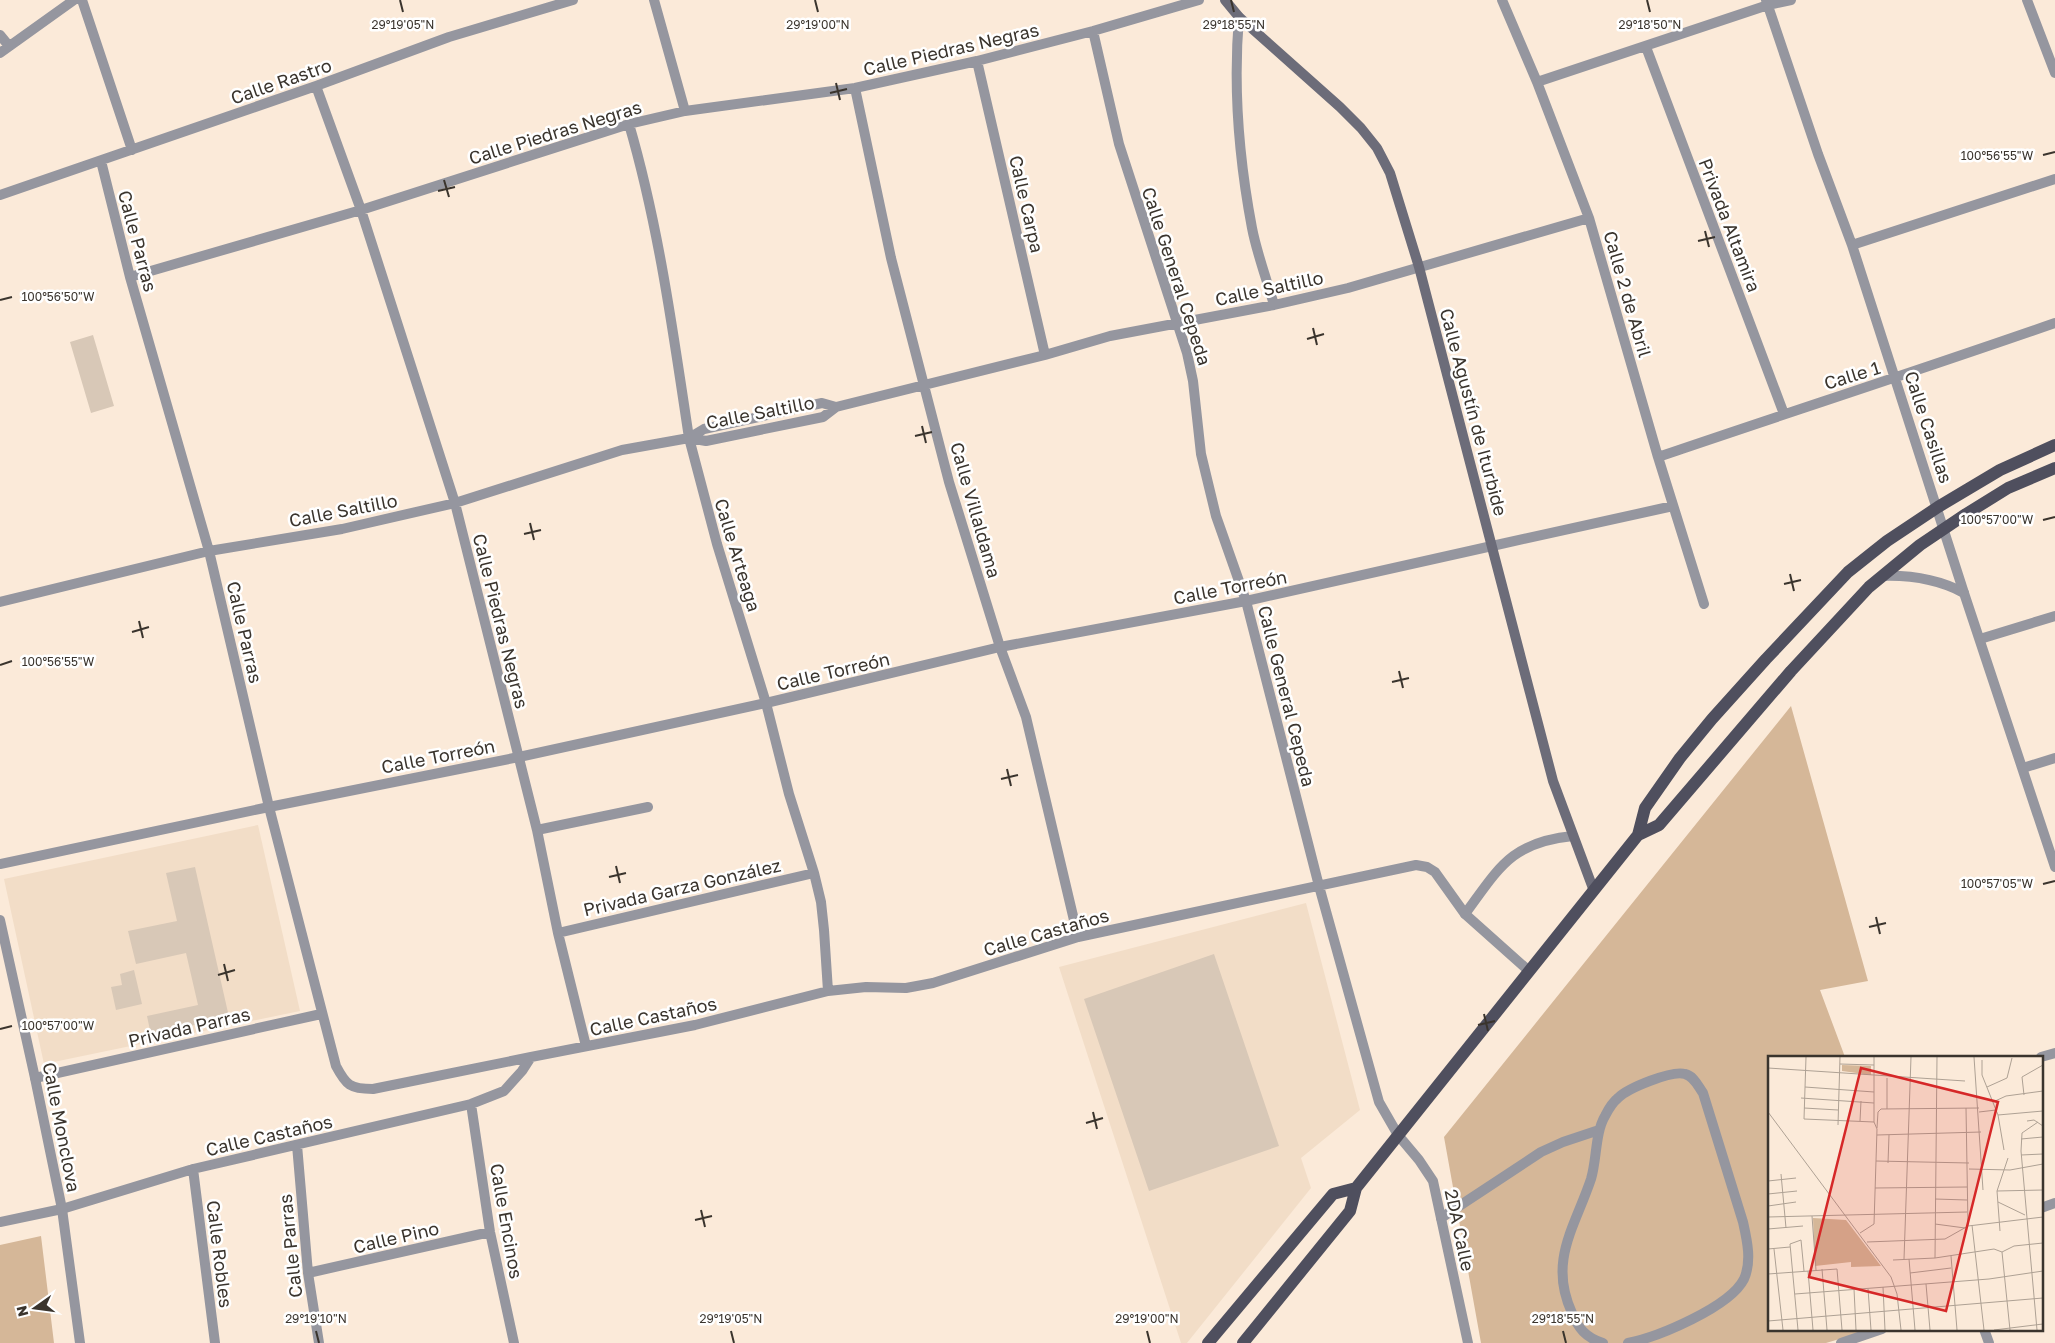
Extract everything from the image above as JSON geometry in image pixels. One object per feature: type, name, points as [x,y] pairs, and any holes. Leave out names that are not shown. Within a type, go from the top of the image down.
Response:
[{"type":"main road","name":"Calle Agustín de Iturbide","points":[[1225,0],[1239,17],[1340,107],[1377,148],[1390,173],[1419,267],[1553,781],[1594,890]]},
{"type":"main road","points":[[1243,1343],[1350,1211],[1356,1188],[1638,835],[1645,808],[1680,758],[1766,659],[1848,572],[1887,541],[1938,507],[2000,470],[2055,444]]},
{"type":"main road","points":[[1638,835],[1659,825],[1791,670],[1869,586],[1944,530],[2008,488],[2055,468]]},
{"type":"main road","points":[[1208,1343],[1333,1194],[1356,1188]]},
{"type":"street","points":[[0,53],[74,0]]},
{"type":"street","points":[[82,0],[132,150]]},
{"type":"street","name":"Calle Rastro","points":[[0,195],[449,38],[573,0]]},
{"type":"street","points":[[654,0],[685,112]]},
{"type":"street","name":"Calle Piedras Negras","points":[[130,278],[361,210],[629,124],[685,112],[855,88],[976,61],[1093,31],[1200,0]]},
{"type":"street","name":"Calle 2 de Abril","points":[[1502,0],[1537,82],[1589,218],[1658,457],[1704,604]]},
{"type":"street","points":[[1537,82],[1646,47],[1767,3],[1791,0]]},
{"type":"street","points":[[2028,0],[2055,73]]},
{"type":"street","name":"Calle Casillas","points":[[1767,3],[1818,154],[1852,245],[2055,867]]},
{"type":"street","points":[[1239,17],[1236,52],[1239,136],[1252,230],[1274,305]]},
{"type":"street","name":"Calle General Cepeda","points":[[1093,31],[1119,144],[1187,353],[1193,381],[1202,454],[1216,516],[1246,601],[1319,886],[1379,1102],[1398,1136]]},
{"type":"street","points":[[0,35],[9,46]]},
{"type":"street","name":"Privada Altamira","points":[[1646,47],[1784,414]]},
{"type":"street","name":"Calle Carpa","points":[[976,61],[1046,355]]},
{"type":"street","name":"Calle Piedras Negras","points":[[316,86],[361,210],[455,503],[538,830],[558,933],[586,1046]]},
{"type":"street","name":"Calle Villaldama","points":[[855,88],[891,258],[949,482],[1000,647],[1026,717],[1078,937]]},
{"type":"street","name":"Calle Arteaga","points":[[629,124],[646,187],[664,269],[689,438],[717,544],[766,703],[789,794],[814,873],[824,930],[828,991]]},
{"type":"street","name":"Calle Parras","points":[[101,161],[130,278],[208,550],[269,807],[336,1066],[344,1081],[356,1089],[373,1090]]},
{"type":"street","points":[[1852,245],[2055,179]]},
{"type":"street","name":"Calle Saltillo","points":[[0,602],[208,550],[342,529],[455,503],[622,450],[689,438],[706,441],[823,417],[836,407],[1046,355],[1110,336],[1274,305],[1348,288],[1589,218]]},
{"type":"street","name":"Calle 1","points":[[1658,457],[1784,414],[1896,379],[2055,323]]},
{"type":"street","name":"Calle Torreón","points":[[0,864],[269,807],[519,757],[766,703],[1000,647],[1246,601],[1673,506]]},
{"type":"street","points":[[1882,576],[1900,575],[1934,580],[1950,585],[1964,593]]},
{"type":"street","points":[[1980,638],[2055,616]]},
{"type":"street","points":[[2023,768],[2055,758]]},
{"type":"street","points":[[538,830],[648,807]]},
{"type":"street","points":[[1466,914],[1497,871],[1515,853],[1554,838],[1573,836]]},
{"type":"street","name":"Calle Castaños","points":[[373,1090],[695,1025],[828,991],[866,987],[906,988],[933,983],[1078,937],[1416,865],[1427,867],[1435,872],[1466,914],[1529,972]]},
{"type":"street","name":"Privada Garza González","points":[[558,933],[814,873]]},
{"type":"street","name":"Calle Monclova","points":[[0,920],[62,1209],[80,1343]]},
{"type":"street","name":"Privada Parras","points":[[35,1078],[321,1014]]},
{"type":"street","points":[[2042,1057],[2055,1053]]},
{"type":"street","name":"Calle Castaños","points":[[0,1222],[62,1209],[193,1169],[471,1104],[504,1091],[522,1071],[531,1057]]},
{"type":"street","points":[[1603,1343],[1579,1329],[1567,1302],[1561,1267],[1565,1245],[1590,1179],[1604,1117],[1618,1098],[1634,1088],[1674,1074],[1686,1074],[1695,1080],[1702,1093],[1743,1222],[1748,1243],[1748,1262],[1744,1279],[1731,1295],[1712,1308],[1667,1330],[1628,1343]]},
{"type":"street","name":"Calle Encinos","points":[[471,1104],[490,1232],[514,1343]]},
{"type":"street","points":[[1441,1218],[1541,1152],[1563,1142],[1600,1130]]},
{"type":"street","name":"2DA Calle","points":[[1398,1136],[1419,1160],[1433,1181],[1468,1343]]},
{"type":"street","name":"Calle Parras","points":[[297,1145],[308,1273],[319,1343]]},
{"type":"street","name":"Calle Robles","points":[[193,1169],[215,1343]]},
{"type":"street","points":[[2042,1208],[2055,1203]]},
{"type":"street","name":"Calle Pino","points":[[308,1273],[490,1232]]},
{"type":"street","points":[[1841,1343],[1879,1330]]},
{"type":"street","points":[[1984,1330],[1988,1343]]},
{"type":"shaded area","points":[[1791,706],[1868,981],[1820,990],[1845,1056],[1768,1056],[1768,1330],[1870,1330],[1826,1343],[1481,1343],[1444,1137]]},
{"type":"shaded area","points":[[258,825],[300,1011],[44,1064],[4,879]]},
{"type":"shaded area","points":[[1306,903],[1360,1110],[1301,1158],[1311,1188],[1187,1343],[1181,1343],[1059,967]]},
{"type":"shaded area","points":[[41,1236],[54,1343],[0,1343],[0,1245]]},
{"type":"building","points":[[93,335],[114,406],[91,413],[70,342]]},
{"type":"building","points":[[195,867],[229,1017],[151,1035],[147,1016],[198,1005],[186,953],[136,964],[128,931],[177,921],[166,873]]},
{"type":"building","points":[[1214,954],[1279,1146],[1149,1191],[1084,999]]},
{"type":"building","points":[[134,970],[142,1004],[116,1010],[111,987],[122,985],[120,974]]}]
